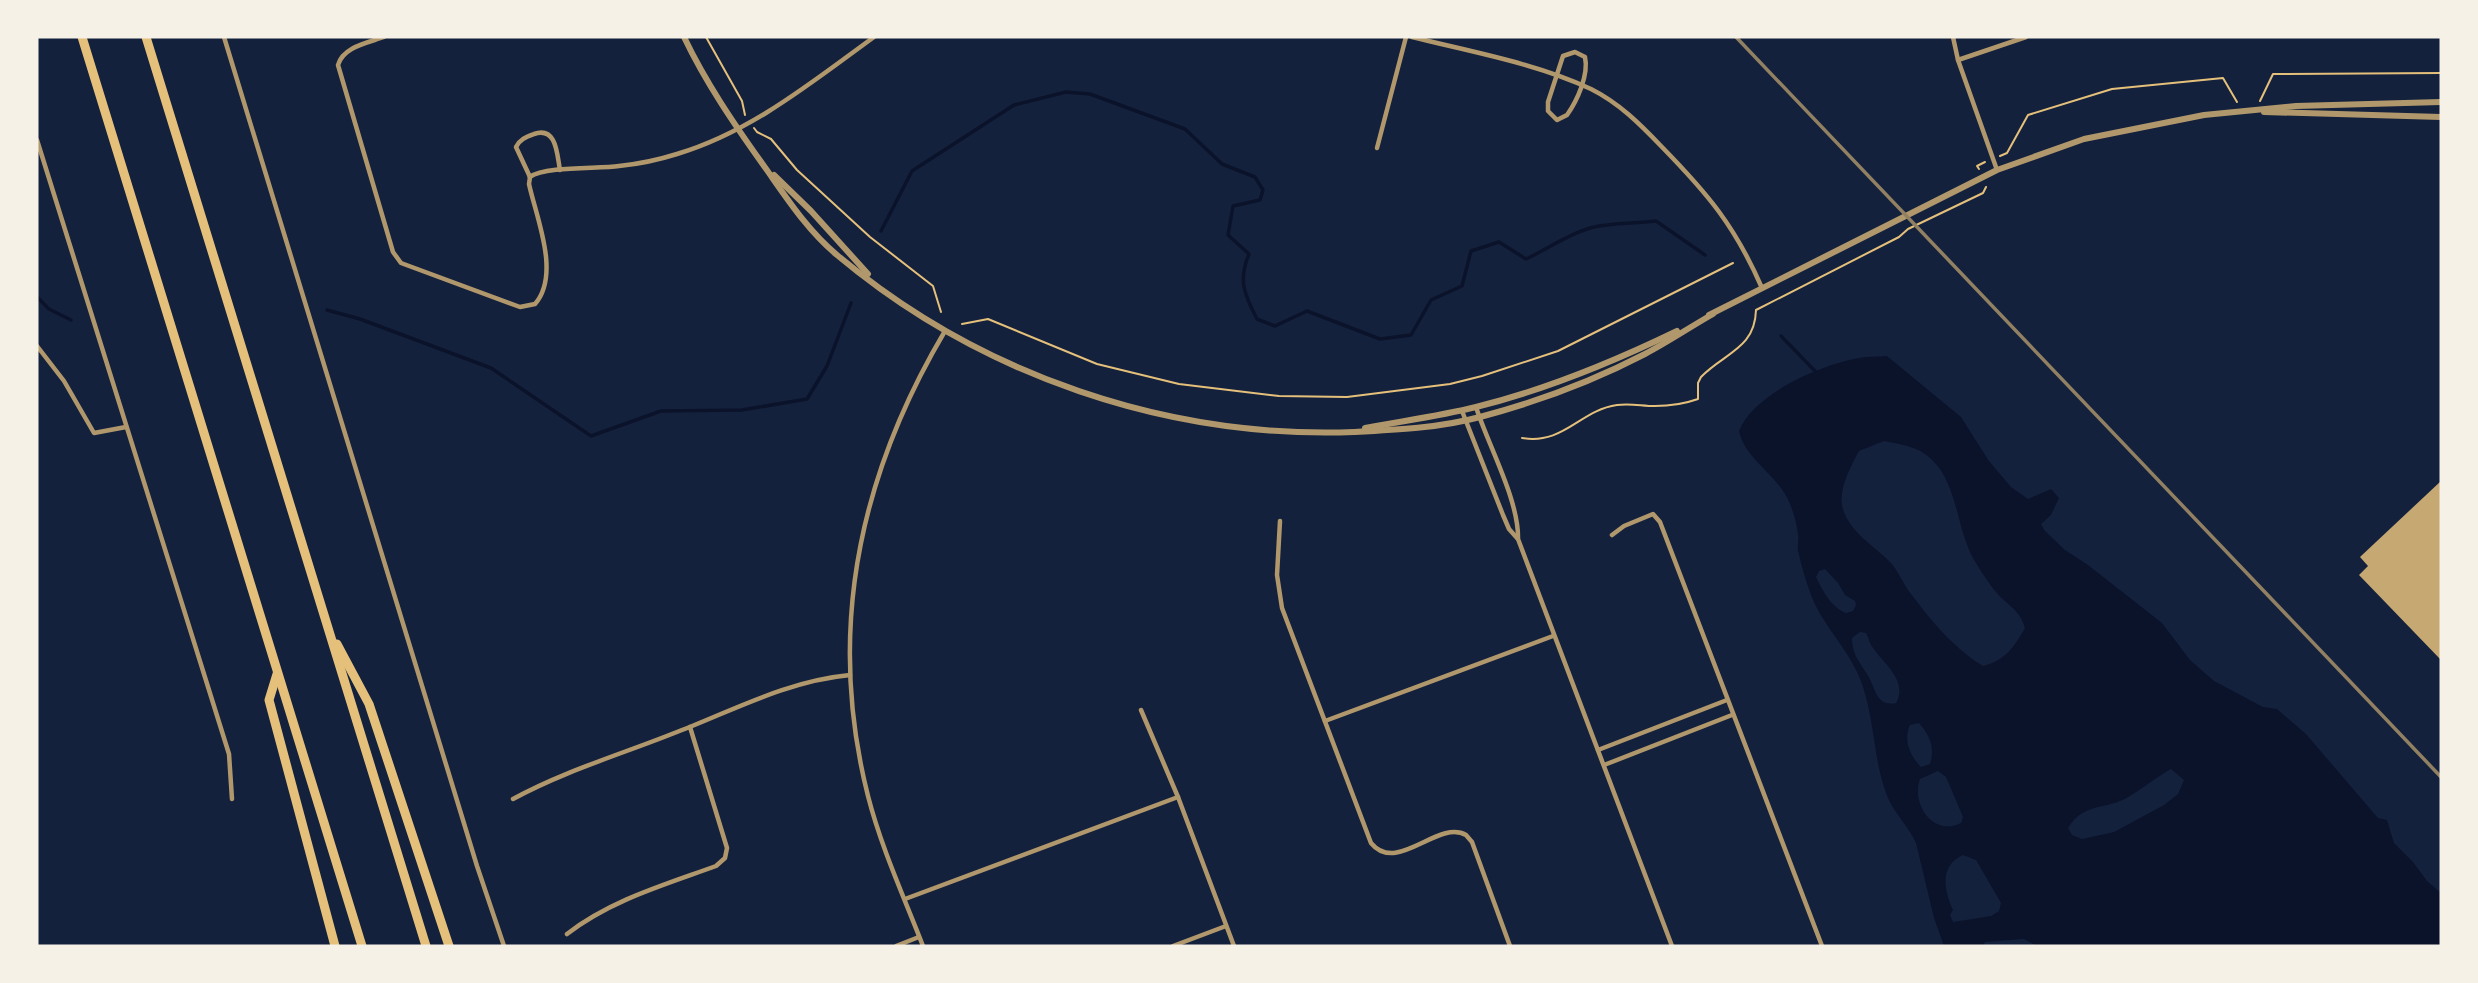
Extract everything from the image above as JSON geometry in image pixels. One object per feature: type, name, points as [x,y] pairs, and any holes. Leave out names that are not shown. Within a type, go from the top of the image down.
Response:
[{"type":"highway","points":[[82,37],[362,946]]},
{"type":"highway","points":[[146,37],[426,946]]},
{"type":"highway","points":[[327,624],[369,704],[449,946]]},
{"type":"highway","points":[[278,672],[269,700],[335,946]]},
{"type":"street","points":[[224,37],[477,866],[504,946]]},
{"type":"street","points":[[384,37],[351,49],[340,58],[338,65],[393,251],[401,263],[515,305],[530,306],[541,296],[545,261],[544,240],[528,184],[530,177],[516,147],[522,139],[538,133],[547,133],[553,138],[560,170]]},
{"type":"street","points":[[684,37],[737,129],[805,222],[836,254],[945,331],[1054,382],[1136,409],[1213,425],[1283,432],[1401,430],[1466,420],[1598,377],[1647,353],[1713,314]]},
{"type":"street","points":[[530,177],[539,172],[601,169],[657,160],[694,149],[737,129],[789,99],[874,37]]},
{"type":"street","points":[[1377,148],[1406,37]]},
{"type":"street","points":[[1412,37],[1556,75],[1616,103],[1701,187],[1730,225],[1763,289]]},
{"type":"street","points":[[1953,37],[1958,60],[1997,170]]},
{"type":"street","points":[[1958,60],[2026,37]]},
{"type":"street","points":[[1570,52],[1585,57],[1587,66],[1581,85],[1567,115],[1560,119],[1553,118],[1547,106],[1556,75],[1563,56],[1570,52]]},
{"type":"street","points":[[1342,433],[1462,411],[1567,378],[1713,314],[1997,170],[2084,139],[2162,122],[2248,111],[2328,104],[2441,102]]},
{"type":"street","points":[[2248,111],[2441,117]]},
{"type":"street","points":[[37,140],[229,754],[232,799]]},
{"type":"street","points":[[763,164],[811,211],[880,286]]},
{"type":"street","points":[[923,946],[869,798],[856,740],[850,675],[854,586],[870,501],[900,419],[945,331]]},
{"type":"street","points":[[37,346],[64,381],[94,433],[126,427]]},
{"type":"street","points":[[1476,407],[1512,505],[1518,539]]},
{"type":"street","points":[[1462,411],[1506,522],[1518,539],[1672,946]]},
{"type":"street","points":[[1612,535],[1624,526],[1653,514],[1661,522],[1732,715],[1822,946]]},
{"type":"street","points":[[1280,521],[1277,575],[1279,597],[1371,843],[1381,853],[1392,854],[1450,832],[1462,832],[1472,842],[1510,946]]},
{"type":"street","points":[[1325,721],[1553,636]]},
{"type":"street","points":[[513,799],[543,783],[784,688],[850,675]]},
{"type":"street","points":[[1598,750],[1727,701]]},
{"type":"street","points":[[1141,710],[1178,797],[1234,946]]},
{"type":"street","points":[[1604,765],[1732,715]]},
{"type":"street","points":[[567,934],[587,918],[607,908],[720,864],[725,859],[727,848],[690,727]]},
{"type":"street","points":[[905,899],[1178,797]]},
{"type":"street","points":[[1173,946],[1226,926]]},
{"type":"street","points":[[896,946],[919,937]]},
{"type":"path","points":[[706,37],[742,101],[744,114]]},
{"type":"path","points":[[2260,101],[2273,74],[2441,73]]},
{"type":"path","points":[[2007,153],[2028,115],[2112,89],[2222,78],[2237,102]]},
{"type":"path","points":[[757,132],[771,139],[797,170],[870,237],[933,286],[941,313]]},
{"type":"path","points":[[1522,438],[1553,437],[1616,405],[1671,406],[1698,399],[1698,383],[1701,377],[1744,344],[1753,331],[1756,310],[1987,189]]},
{"type":"path","points":[[962,324],[988,319],[1097,364],[1179,384],[1279,396],[1347,397],[1450,384],[1546,355],[1588,338],[1733,263]]},
{"type":"water","points":[[1887,356],[1961,417],[1989,461],[2011,487],[2028,499],[2051,489],[2059,498],[2051,515],[2041,524],[2065,550],[2162,623],[2190,660],[2214,681],[2263,707],[2277,709],[2306,734],[2378,818],[2387,820],[2394,843],[2441,893],[2441,946],[2037,946],[2024,939],[1985,942],[1983,946],[1944,946],[1934,918],[1916,843],[1893,807],[1881,779],[1864,688],[1846,653],[1814,603],[1798,551],[1797,527],[1790,504],[1778,484],[1748,451],[1739,431],[1758,405],[1790,383],[1844,361]],"holes":[[[1884,441],[1904,445],[1922,452],[1941,471],[1974,560],[1995,591],[2017,612],[2023,622],[2025,628],[2003,657],[1983,666],[1961,650],[1924,611],[1891,563],[1865,540],[1848,520],[1842,505],[1843,489],[1859,451]],[[1825,569],[1845,595],[1855,601],[1853,611],[1846,613],[1836,607],[1816,577],[1819,571]],[[1860,632],[1866,633],[1872,646],[1897,680],[1899,695],[1896,703],[1880,699],[1853,649],[1852,638]],[[1919,723],[1926,732],[1932,747],[1930,764],[1921,767],[1914,758],[1909,748],[1910,725]],[[2171,769],[2184,780],[2178,794],[2164,805],[2114,832],[2082,839],[2072,835],[2068,828],[2080,814],[2125,799]],[[1938,771],[1946,777],[1963,817],[1961,823],[1942,826],[1933,822],[1922,808],[1918,789],[1920,779]],[[1963,855],[1976,860],[2001,903],[1999,911],[1991,916],[1953,922],[1950,915],[1953,910],[1946,887],[1950,865]]]},
{"type":"building","points":[[2441,481],[2441,660],[2359,575],[2368,566],[2360,557]]},
{"type":"waterway","points":[[881,231],[912,171],[1014,105],[1066,92],[1090,94],[1185,129],[1222,164],[1255,177],[1263,190],[1260,200],[1233,206],[1228,235],[1249,254],[1243,279],[1257,319],[1275,326],[1307,311],[1380,339],[1411,335],[1431,300],[1462,286],[1471,251],[1499,242],[1526,259],[1590,228],[1656,221],[1705,255]]},
{"type":"waterway","points":[[37,297],[49,309],[71,320]]},
{"type":"waterway","points":[[327,310],[360,319],[491,368],[591,436],[661,411],[742,410],[807,399],[827,366],[851,303]]},
{"type":"waterway","points":[[1781,336],[1815,371]]},
{"type":"railway","points":[[1736,37],[2441,777]]}]
